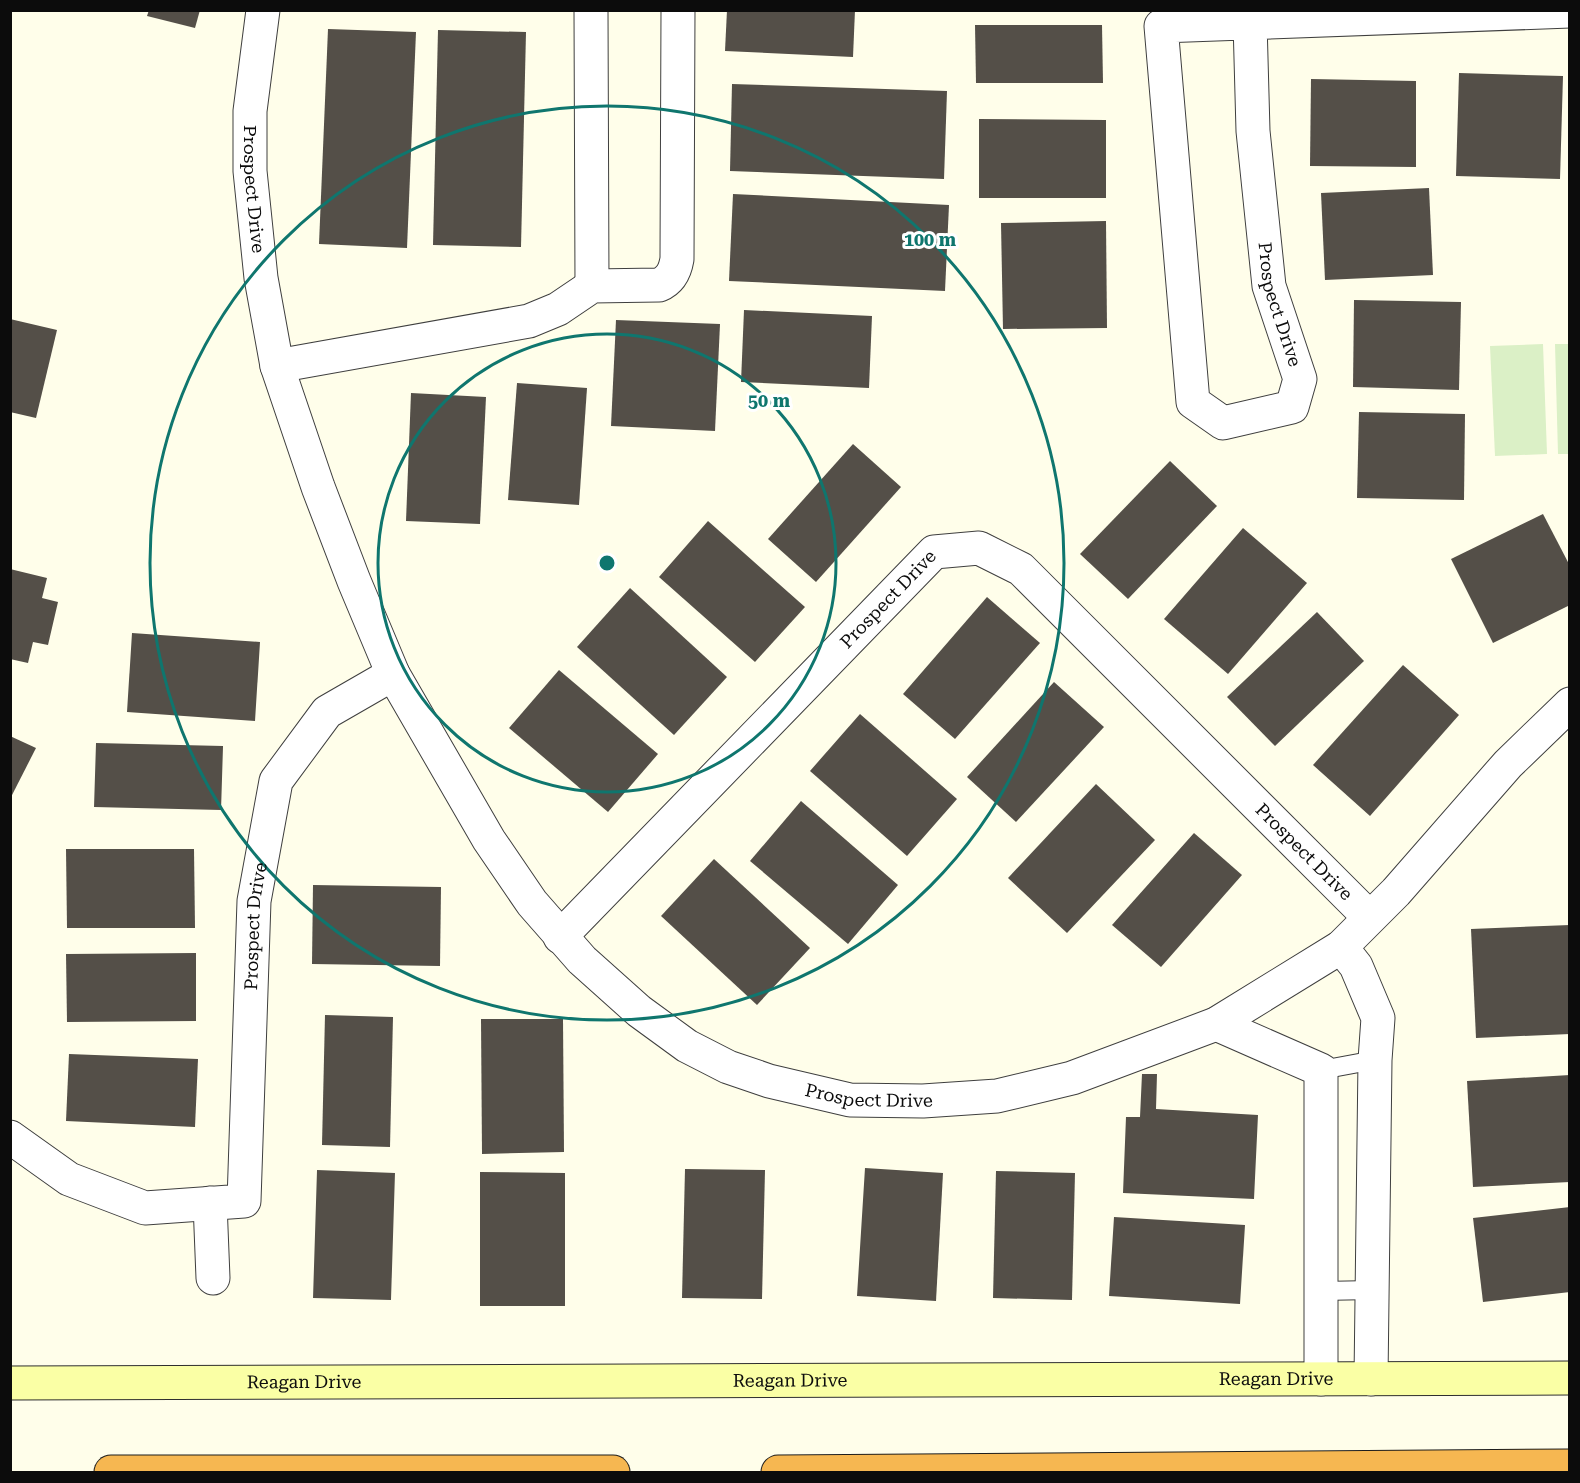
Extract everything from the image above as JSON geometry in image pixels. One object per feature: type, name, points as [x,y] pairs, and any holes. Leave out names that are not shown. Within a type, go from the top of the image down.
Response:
[{"type":"highway","points":[[778,1473],[1569,1466]]},
{"type":"highway","points":[[111,1473],[613,1473]]},
{"type":"street","name":"Prospect Drive","points":[[262,10],[250,111],[250,171],[261,278],[277,366],[318,487],[393,674],[489,840],[532,903],[560,937],[639,1011],[687,1046],[728,1067],[769,1081],[850,1100],[923,1101],[997,1096],[1072,1078],[1216,1024],[1341,947],[1396,892],[1508,764],[1569,704]]},
{"type":"street","points":[[591,10],[592,286]]},
{"type":"street","points":[[277,366],[529,321],[558,309],[592,286],[659,285],[666,282],[675,269],[678,10]]},
{"type":"street","name":"Prospect Drive","points":[[1250,22],[1253,130],[1269,286],[1300,378],[1292,407],[1223,423],[1193,402],[1161,26],[1250,22],[1569,11]]},
{"type":"street","name":"Prospect Drive","points":[[560,937],[934,552],[979,548],[1021,569],[1369,917]]},
{"type":"street","name":"Prospect Drive","points":[[10,1137],[69,1179],[145,1208],[244,1201],[254,901],[276,781],[327,712],[393,674]]},
{"type":"street","points":[[1341,947],[1356,966],[1378,1018],[1375,1060],[1371,1379]]},
{"type":"street","points":[[1216,1024],[1321,1070],[1321,1379]]},
{"type":"street","points":[[210,1203],[213,1278]]},
{"type":"street","name":"Reagan Drive","points":[[10,1383],[1569,1378]]},
{"type":"lane","points":[[1321,1070],[1375,1060]]},
{"type":"lane","points":[[1321,1291],[1373,1290]]},
{"type":"green space","points":[[1543,344],[1547,454],[1495,456],[1490,346]]},
{"type":"green space","points":[[1555,344],[1569,344],[1569,454],[1558,454]]},
{"type":"building","points":[[149,10],[200,10],[195,28],[147,16]]},
{"type":"building","points":[[727,10],[855,10],[853,57],[725,51]]},
{"type":"building","points":[[975,25],[1102,25],[1103,83],[976,83]]},
{"type":"building","points":[[328,29],[416,32],[407,248],[319,244]]},
{"type":"building","points":[[438,30],[526,32],[521,247],[433,245]]},
{"type":"building","points":[[1459,73],[1563,76],[1560,179],[1456,176]]},
{"type":"building","points":[[1311,79],[1416,81],[1416,167],[1310,166]]},
{"type":"building","points":[[732,84],[947,91],[944,179],[730,171]]},
{"type":"building","points":[[979,119],[1106,120],[1106,198],[979,198]]},
{"type":"building","points":[[1429,188],[1433,275],[1325,280],[1321,193]]},
{"type":"building","points":[[733,194],[949,205],[945,291],[729,281]]},
{"type":"building","points":[[1106,221],[1107,328],[1003,329],[1001,223]]},
{"type":"building","points":[[1354,300],[1461,302],[1459,390],[1353,387]]},
{"type":"building","points":[[744,310],[872,316],[869,388],[741,382]]},
{"type":"building","points":[[10,319],[57,330],[36,418],[10,412]]},
{"type":"building","points":[[616,320],[720,324],[715,431],[611,426]]},
{"type":"building","points":[[517,383],[587,388],[579,505],[508,500]]},
{"type":"building","points":[[411,393],[486,397],[480,524],[406,521]]},
{"type":"building","points":[[1359,412],[1465,414],[1464,500],[1357,498]]},
{"type":"building","points":[[853,444],[901,487],[816,582],[768,539]]},
{"type":"building","points":[[1170,461],[1217,506],[1128,599],[1080,554]]},
{"type":"building","points":[[1543,514],[1570,566],[1570,605],[1493,643],[1451,559]]},
{"type":"building","points":[[708,521],[805,607],[755,662],[659,577]]},
{"type":"building","points":[[1243,528],[1307,583],[1228,674],[1164,619]]},
{"type":"building","points":[[10,569],[47,578],[42,598],[58,602],[48,645],[33,642],[28,663],[10,659]]},
{"type":"building","points":[[630,588],[727,677],[674,735],[577,647]]},
{"type":"building","points":[[987,597],[1040,643],[955,739],[903,694]]},
{"type":"building","points":[[1317,612],[1364,661],[1275,746],[1227,697]]},
{"type":"building","points":[[132,633],[260,642],[255,721],[127,712]]},
{"type":"building","points":[[1403,665],[1459,715],[1370,816],[1313,765]]},
{"type":"building","points":[[559,670],[658,754],[608,812],[509,728]]},
{"type":"building","points":[[1054,682],[1104,727],[1016,822],[967,777]]},
{"type":"building","points":[[860,714],[957,799],[907,856],[810,771]]},
{"type":"building","points":[[10,736],[36,748],[10,799]]},
{"type":"building","points":[[96,743],[223,746],[221,810],[94,807]]},
{"type":"building","points":[[1096,784],[1155,840],[1067,933],[1008,878]]},
{"type":"building","points":[[801,801],[898,885],[848,944],[750,861]]},
{"type":"building","points":[[1194,833],[1242,875],[1161,967],[1112,925]]},
{"type":"building","points":[[66,849],[194,849],[195,928],[67,928]]},
{"type":"building","points":[[714,859],[810,948],[757,1005],[661,916]]},
{"type":"building","points":[[313,885],[441,887],[440,966],[312,964]]},
{"type":"building","points":[[1570,925],[1570,1034],[1476,1038],[1471,929]]},
{"type":"building","points":[[196,953],[196,1021],[67,1022],[66,954]]},
{"type":"building","points":[[325,1015],[393,1017],[390,1147],[322,1145]]},
{"type":"building","points":[[481,1019],[563,1019],[564,1152],[482,1154]]},
{"type":"building","points":[[69,1054],[198,1059],[195,1127],[66,1121]]},
{"type":"building","points":[[1142,1074],[1157,1074],[1156,1109],[1258,1115],[1254,1199],[1123,1193],[1126,1117],[1140,1117]]},
{"type":"building","points":[[1570,1075],[1570,1182],[1473,1187],[1467,1081]]},
{"type":"building","points":[[865,1168],[943,1173],[936,1301],[857,1296]]},
{"type":"building","points":[[685,1169],[765,1170],[762,1299],[682,1298]]},
{"type":"building","points":[[317,1170],[395,1173],[391,1300],[313,1298]]},
{"type":"building","points":[[996,1171],[1075,1173],[1072,1300],[993,1298]]},
{"type":"building","points":[[480,1172],[565,1173],[565,1306],[480,1306]]},
{"type":"building","points":[[1570,1207],[1570,1292],[1483,1302],[1473,1218]]},
{"type":"building","points":[[1114,1217],[1245,1225],[1240,1304],[1109,1296]]}]
